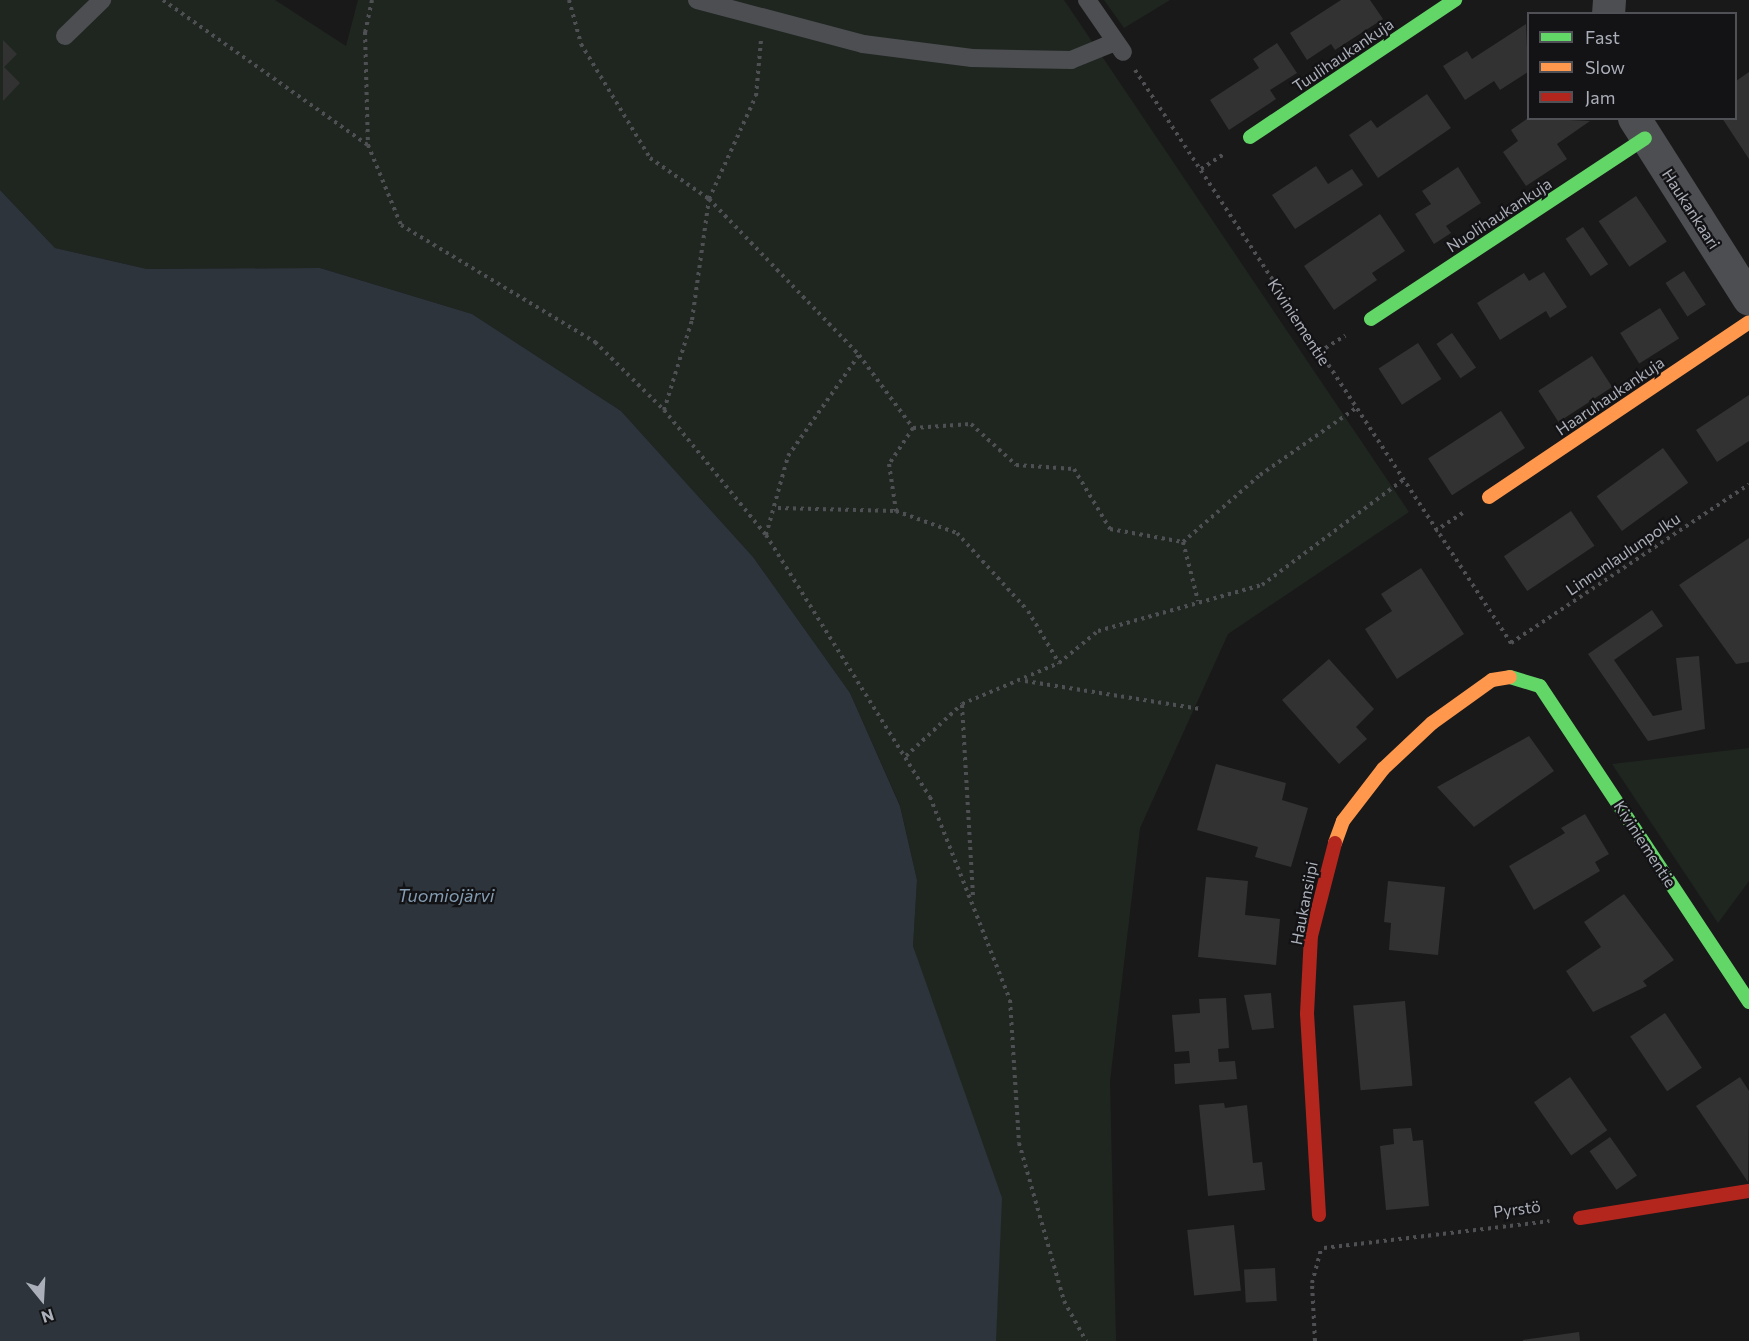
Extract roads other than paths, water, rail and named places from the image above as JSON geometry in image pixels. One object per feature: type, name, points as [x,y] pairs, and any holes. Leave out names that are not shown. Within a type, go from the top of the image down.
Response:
[{"type":"street","name":"Tuulihaukankuja","points":[[1250,137],[1455,0]]},
{"type":"street","name":"Haukankaari","points":[[1639,128],[1749,299]]},
{"type":"street","name":"Nuolihaukankuja","points":[[1371,319],[1639,128]]},
{"type":"street","name":"Haaruhaukankuja","points":[[1489,497],[1749,322]]},
{"type":"street","name":"Haukansiipi","points":[[1319,1215],[1308,975],[1322,879],[1343,821],[1383,769],[1474,690],[1513,677],[1540,686]]},
{"type":"street","name":"Kiviniementie","points":[[1540,686],[1749,1002]]},
{"type":"street","points":[[1580,1218],[1749,1191]]},
{"type":"lane","points":[[65,36],[102,0]]},
{"type":"lane","points":[[697,0],[862,44],[972,58],[1071,60],[1119,47],[1087,0]]},
{"type":"water","name":"Tuomiojärvi","points":[[0,190],[55,248],[147,269],[320,268],[472,314],[621,411],[753,557],[850,693],[900,806],[917,880],[913,946],[1002,1198],[996,1341],[0,1341]]}]
